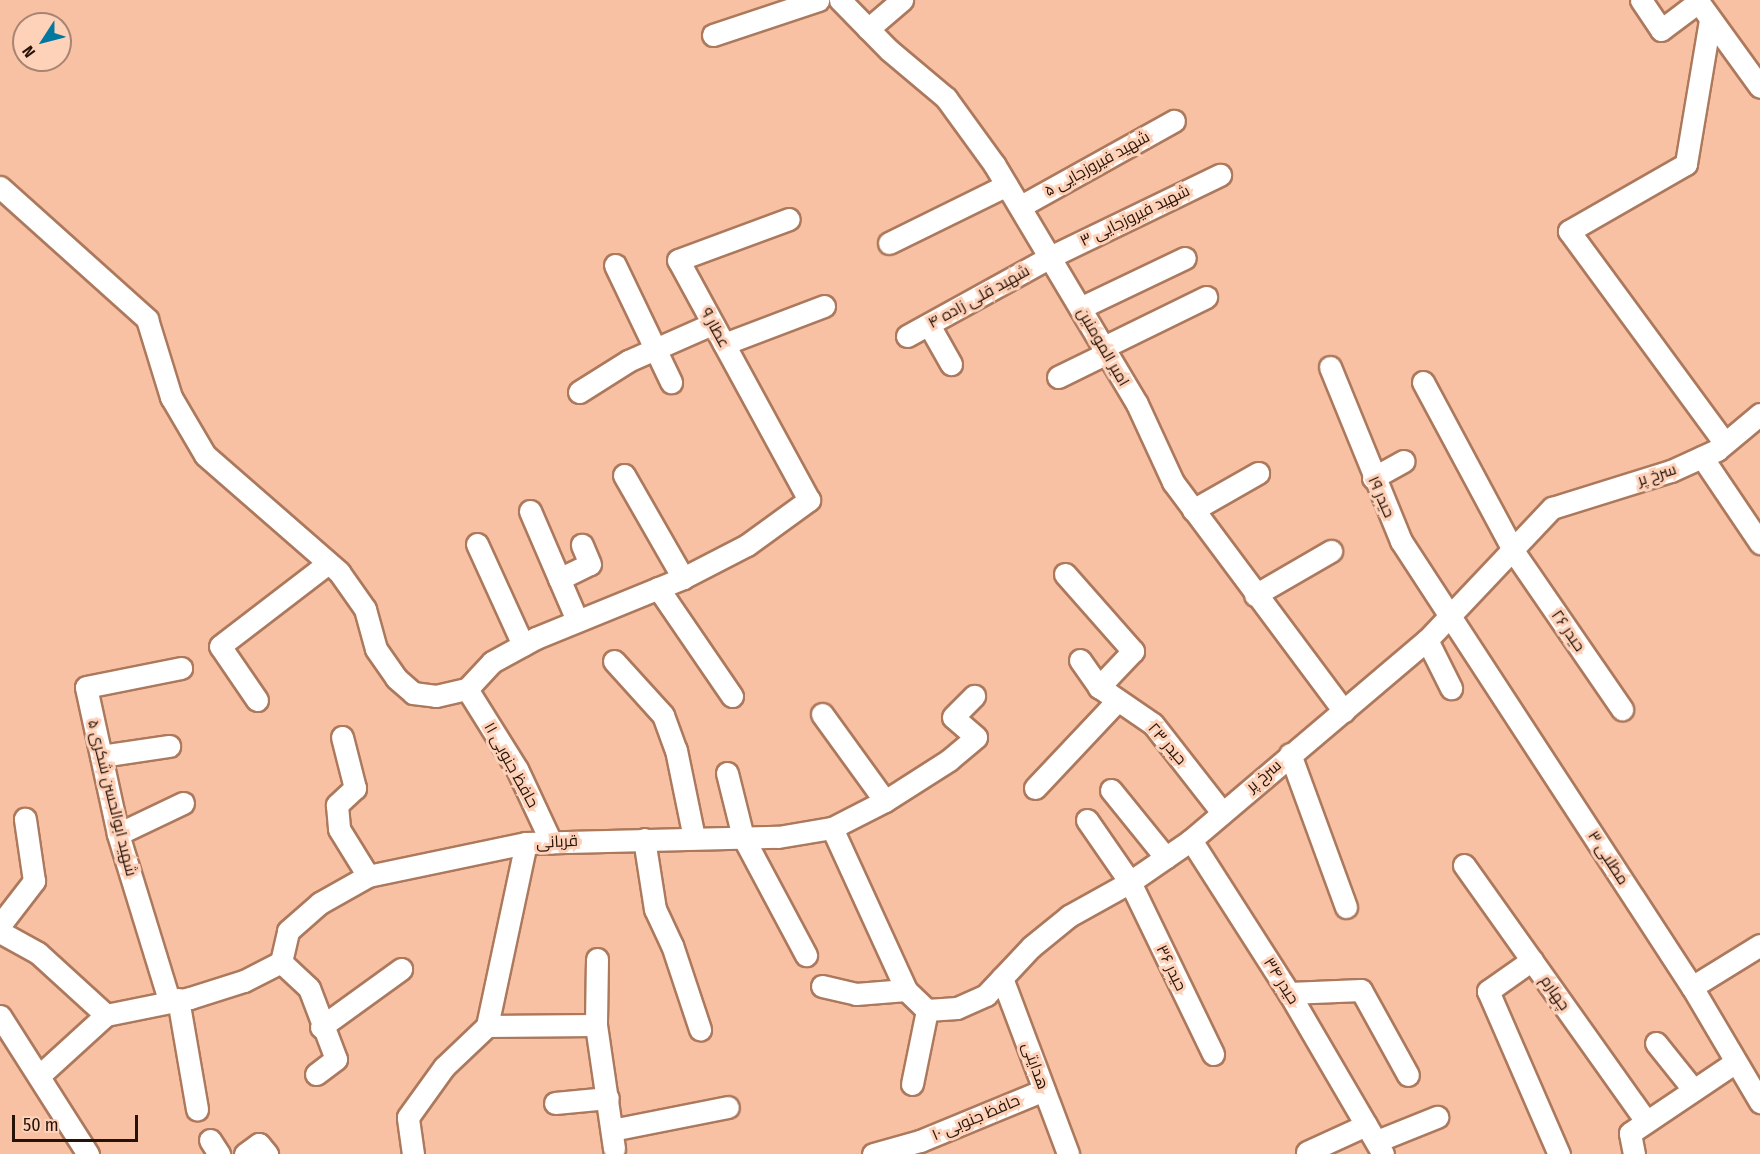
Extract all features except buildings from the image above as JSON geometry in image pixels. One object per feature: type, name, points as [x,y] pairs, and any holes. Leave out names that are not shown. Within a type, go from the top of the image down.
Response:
[{"type":"street","points":[[713,35],[818,0]]},
{"type":"street","name":"امیر المومنین","points":[[840,0],[946,98],[1021,206],[1137,404],[1173,482],[1344,711]]},
{"type":"street","points":[[868,28],[902,0]]},
{"type":"street","points":[[1641,0],[1660,30],[1702,7]]},
{"type":"street","points":[[1702,7],[1760,87]]},
{"type":"street","points":[[1702,7],[1686,164],[1569,231],[1725,444]]},
{"type":"street","name":"شهید فیروزجایی ۵","points":[[1021,206],[1174,121]]},
{"type":"street","name":"شهید فیروزجایی ۳","points":[[1050,257],[1220,175]]},
{"type":"street","points":[[889,243],[1007,185]]},
{"type":"street","points":[[0,187],[137,306],[152,330],[171,397],[206,456],[328,563],[364,609],[376,649],[413,693],[436,696],[467,689],[492,662],[523,645],[577,620],[683,578],[624,475]]},
{"type":"street","name":"عطار ۹","points":[[683,578],[747,545],[809,500],[678,260],[789,219]]},
{"type":"street","name":"شهید قلی زاده ۴","points":[[907,336],[1050,257]]},
{"type":"street","points":[[1080,308],[1185,258]]},
{"type":"street","points":[[615,265],[671,382]]},
{"type":"street","points":[[1058,377],[1206,297]]},
{"type":"street","points":[[723,344],[824,306]]},
{"type":"street","points":[[579,392],[628,361],[712,324]]},
{"type":"street","points":[[929,325],[951,364]]},
{"type":"street","name":"حیدر ۱۹","points":[[1330,367],[1373,478],[1401,541],[1451,617]]},
{"type":"street","name":"حیدر ۲۶","points":[[1423,382],[1514,552],[1622,709]]},
{"type":"street","name":"سرخ پر","points":[[927,1010],[957,1008],[986,995],[1031,946],[1069,916],[1130,882],[1191,840],[1221,812],[1427,640],[1514,552],[1552,508],[1671,471],[1725,444],[1759,417]]},
{"type":"street","points":[[1702,457],[1760,543]]},
{"type":"street","points":[[1373,478],[1404,461]]},
{"type":"street","points":[[1193,510],[1258,473]]},
{"type":"street","points":[[530,511],[577,620]]},
{"type":"street","points":[[477,544],[523,645]]},
{"type":"street","points":[[559,579],[590,564],[582,546]]},
{"type":"street","points":[[1256,595],[1331,551]]},
{"type":"street","points":[[257,700],[220,646],[328,563]]},
{"type":"street","points":[[1065,574],[1133,651],[1099,687]]},
{"type":"street","points":[[658,588],[732,696]]},
{"type":"street","name":"مطلبی ۳","points":[[1451,617],[1692,987],[1734,1063],[1760,1102]]},
{"type":"street","points":[[1427,640],[1451,688]]},
{"type":"street","name":"حیدر ۲۳","points":[[1080,660],[1099,687],[1116,702],[1154,724],[1221,812]]},
{"type":"street","points":[[614,661],[663,715],[676,750],[694,838]]},
{"type":"street","name":"شهید ابوالحسن شکری ۵","points":[[181,668],[86,687],[118,834],[173,999],[197,1109]]},
{"type":"street","name":"حافظ جنوبی ۱۱","points":[[467,689],[517,769],[551,842]]},
{"type":"street","name":"قربانی","points":[[281,962],[288,931],[320,903],[368,876],[526,843],[777,837],[832,828],[885,801],[949,760],[976,736],[953,717],[974,696]]},
{"type":"street","points":[[1035,788],[1116,702]]},
{"type":"street","points":[[822,714],[885,801]]},
{"type":"street","points":[[342,737],[355,788],[338,805],[339,829],[368,876]]},
{"type":"street","points":[[101,756],[169,746]]},
{"type":"street","points":[[1290,754],[1346,907]]},
{"type":"street","points":[[727,773],[743,837],[806,955]]},
{"type":"street","points":[[1111,790],[1166,858]]},
{"type":"street","points":[[118,834],[183,803]]},
{"type":"street","points":[[0,925],[34,881],[24,819]]},
{"type":"street","name":"حیدر ۳۶","points":[[1087,820],[1130,882],[1213,1054]]},
{"type":"street","points":[[832,828],[906,990],[927,1010],[912,1084]]},
{"type":"street","points":[[644,839],[655,909],[672,945],[700,1029]]},
{"type":"street","name":"حیدر ۳۴","points":[[1191,840],[1289,993],[1375,1140]]},
{"type":"street","points":[[413,1154],[408,1117],[444,1067],[487,1026],[526,843]]},
{"type":"street","name":"چهارم","points":[[1464,865],[1645,1120]]},
{"type":"street","points":[[0,932],[38,953],[106,1015]]},
{"type":"street","points":[[1692,987],[1760,945]]},
{"type":"street","points":[[597,959],[596,1024],[613,1139],[728,1107]]},
{"type":"street","points":[[1532,960],[1488,991],[1558,1154]]},
{"type":"street","points":[[40,1075],[106,1015],[244,981],[281,962],[309,988],[321,1027],[336,1059],[316,1074]]},
{"type":"street","points":[[321,1027],[400,969]]},
{"type":"street","name":"هدایتی","points":[[1002,978],[1068,1154]]},
{"type":"street","points":[[822,986],[856,994],[906,990]]},
{"type":"street","points":[[1289,993],[1361,990],[1408,1075]]},
{"type":"street","points":[[0,1016],[9,1047],[40,1075],[88,1154]]},
{"type":"street","points":[[487,1026],[596,1024]]},
{"type":"street","points":[[1656,1043],[1692,1088]]},
{"type":"street","points":[[1634,1154],[1630,1133],[1692,1088],[1734,1063]]},
{"type":"street","name":"حافظ جنوبی ۱۰","points":[[873,1154],[920,1141],[1044,1089]]},
{"type":"street","points":[[555,1103],[608,1098]]},
{"type":"street","points":[[1307,1152],[1375,1140],[1437,1117]]},
{"type":"street","points":[[245,1154],[259,1143],[267,1154]]}]
